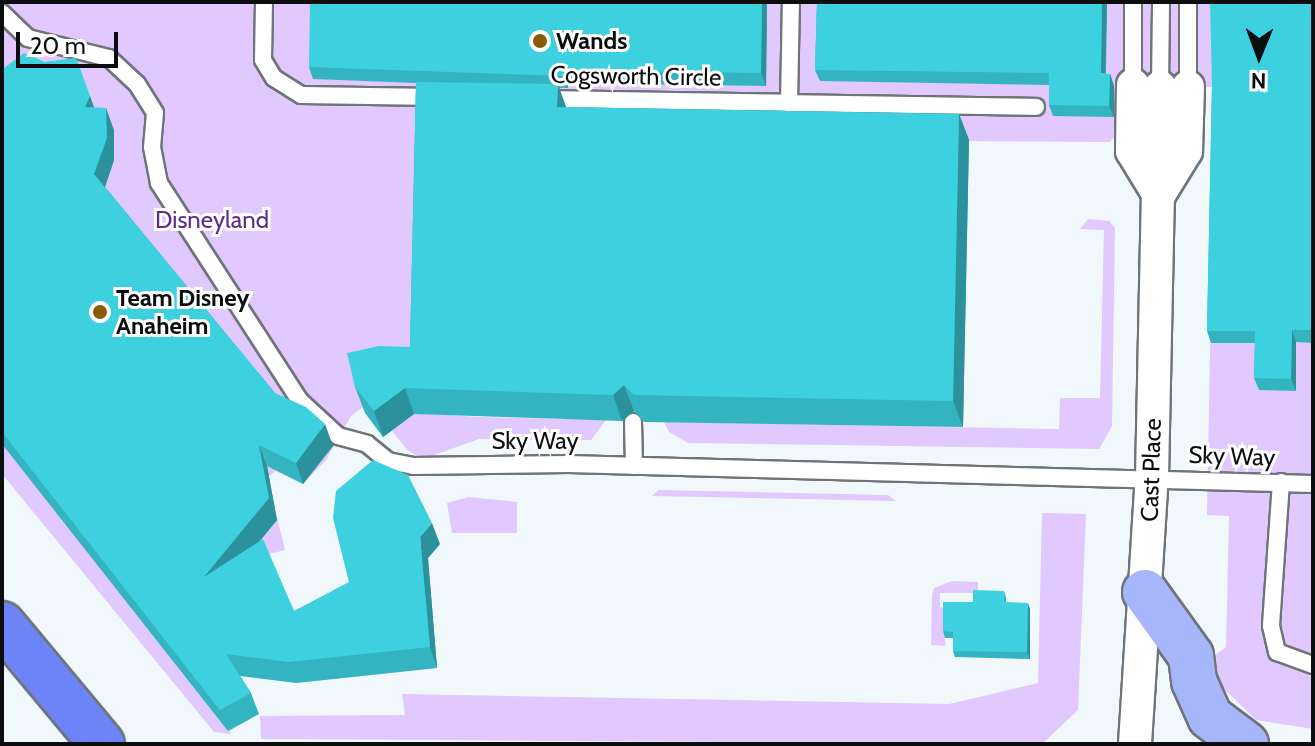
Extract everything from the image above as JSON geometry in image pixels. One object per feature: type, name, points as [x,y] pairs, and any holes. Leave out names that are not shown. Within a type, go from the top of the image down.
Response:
[{"type":"highway","points":[[2,624],[102,744]]},
{"type":"main road","points":[[1145,592],[1191,656],[1194,681],[1210,717],[1246,744]]},
{"type":"street","points":[[1160,86],[1186,151],[1159,195],[1132,151],[1160,86]]},
{"type":"street","name":"Cast Place","points":[[1135,744],[1152,477],[1159,195]]},
{"type":"lane","points":[[264,2],[263,60],[274,78],[301,95],[458,97]]},
{"type":"lane","points":[[789,103],[791,2]]},
{"type":"lane","points":[[1133,2],[1160,86]]},
{"type":"lane","points":[[1160,86],[1161,2]]},
{"type":"lane","points":[[1160,86],[1188,2]]},
{"type":"lane","name":"Sky Way","points":[[2,13],[28,38],[109,58],[137,84],[155,113],[152,147],[159,183],[300,401],[338,436],[367,444],[388,461],[413,466],[634,466],[1152,477],[1313,484]]},
{"type":"lane","name":"Cogsworth Circle","points":[[521,98],[1036,107]]},
{"type":"lane","points":[[633,422],[634,466]]},
{"type":"lane","points":[[1281,482],[1271,626],[1277,652],[1313,665]]},
{"type":"green space","name":"Disneyland","points":[[2,2],[1313,2],[1313,729],[1256,720],[1219,684],[1214,656],[1226,647],[1229,516],[1207,515],[1215,87],[1160,87],[1110,142],[943,141],[420,374],[367,404],[351,416],[326,460],[303,484],[276,471],[245,493],[277,517],[285,550],[269,554],[303,635],[326,620],[416,503],[429,517],[439,544],[393,593],[430,584],[437,668],[296,683],[241,671],[234,676],[259,714],[229,731],[231,734],[214,732],[2,474]]},
{"type":"green space","points":[[1088,219],[1109,221],[1115,228],[1112,426],[1099,449],[688,443],[669,432],[664,422],[1059,429],[1060,398],[1100,398],[1104,230],[1080,229]]},
{"type":"green space","points":[[415,413],[606,420],[591,440],[479,439],[423,459],[407,450],[390,428]]},
{"type":"green space","points":[[658,490],[888,495],[896,501],[652,496]]},
{"type":"green space","points":[[469,497],[517,502],[517,533],[452,533],[447,503]]},
{"type":"green space","points":[[1042,513],[1086,514],[1078,710],[1042,744],[261,739],[260,716],[405,715],[402,694],[949,704],[1038,683]]},
{"type":"green space","points":[[952,581],[978,582],[978,593],[940,593],[940,607],[946,608],[945,646],[931,645],[934,588]]},
{"type":"building","name":"Wands","points":[[310,2],[762,2],[761,73],[563,70],[563,76],[309,67]]},
{"type":"building","points":[[817,2],[1102,2],[1101,73],[1110,74],[1109,106],[1049,105],[1049,73],[815,70]]},
{"type":"building","points":[[1210,2],[1313,2],[1313,330],[1292,330],[1291,379],[1254,378],[1255,331],[1207,331],[1212,85]]},
{"type":"building","name":"Team Disney Anaheim","points":[[24,53],[45,62],[76,58],[90,96],[85,107],[106,108],[107,138],[94,174],[275,393],[306,407],[325,424],[296,463],[259,445],[269,498],[204,577],[263,539],[294,611],[349,582],[333,518],[336,491],[373,460],[408,475],[432,523],[420,537],[430,647],[288,662],[226,654],[251,693],[220,710],[2,432],[2,65],[4,68]]},
{"type":"building","points":[[416,82],[558,84],[557,107],[959,114],[953,401],[634,395],[624,385],[613,395],[405,388],[374,411],[355,387],[347,353],[379,346],[410,347]]},
{"type":"building","points":[[973,590],[1004,591],[1004,602],[1028,603],[1027,652],[953,651],[953,632],[943,631],[943,602],[973,602]]},
{"type":"place","name":"Wands","points":[[540,41]]},
{"type":"place","name":"Team Disney Anaheim","points":[[100,312]]}]
